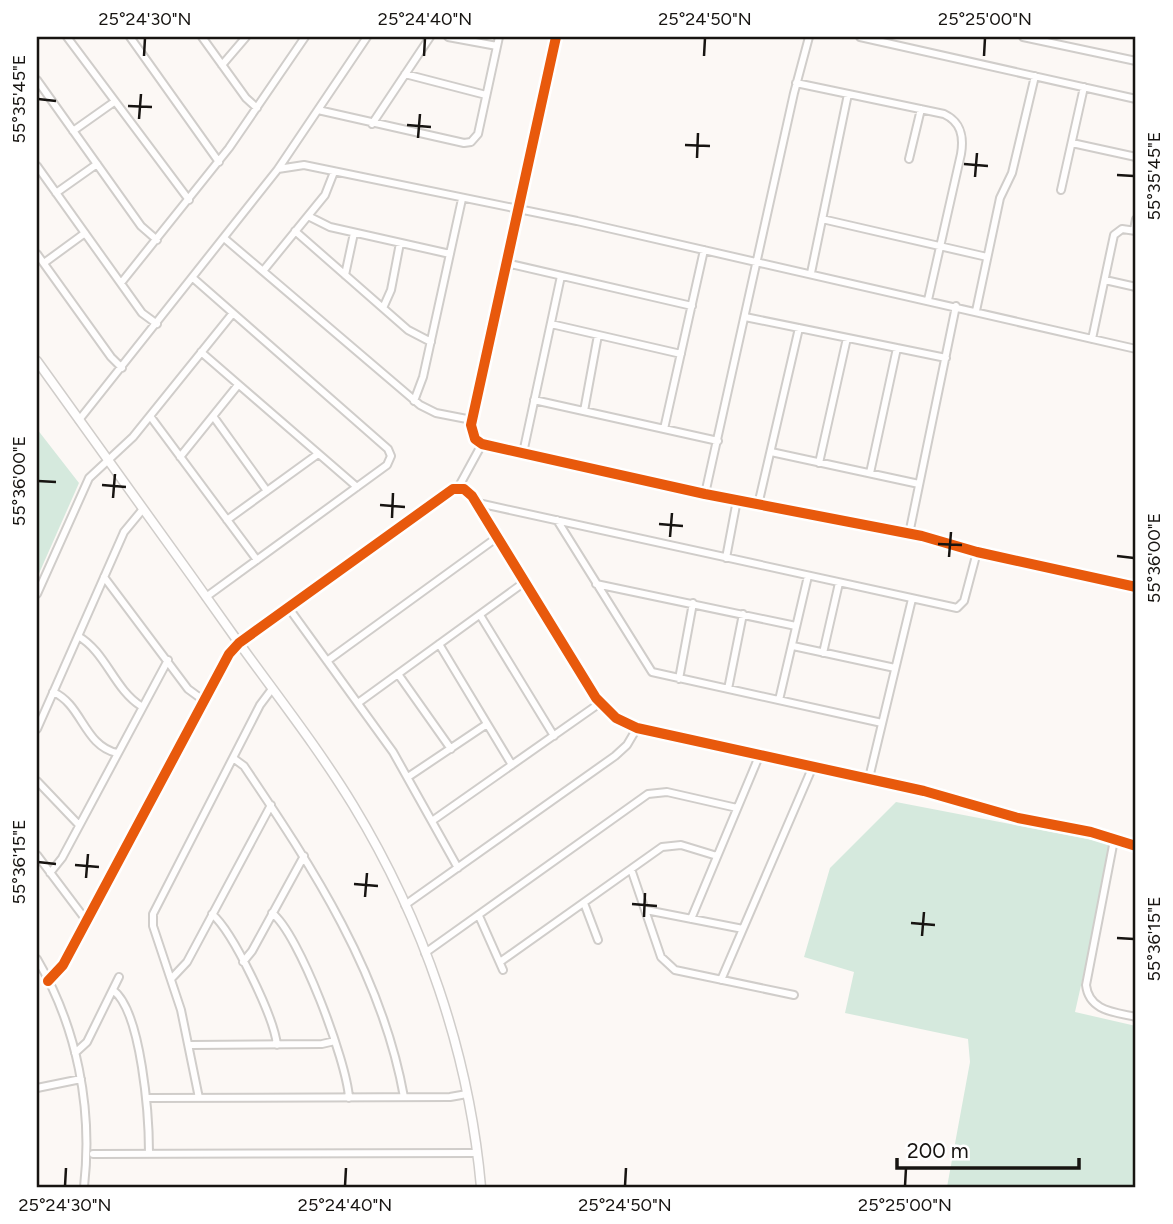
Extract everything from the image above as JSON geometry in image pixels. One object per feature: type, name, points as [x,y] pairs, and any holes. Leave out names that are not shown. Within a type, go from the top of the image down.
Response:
[{"type":"street","points":[[67,37],[188,200]]},
{"type":"street","points":[[130,37],[219,162]]},
{"type":"street","points":[[202,37],[246,98],[257,108]]},
{"type":"street","points":[[222,65],[246,37]]},
{"type":"street","points":[[121,283],[219,162],[305,37]]},
{"type":"street","points":[[79,420],[278,169],[368,37]]},
{"type":"street","points":[[372,124],[430,37]]},
{"type":"street","points":[[448,37],[497,46]]},
{"type":"street","points":[[318,110],[372,124],[469,143],[478,134],[499,37]]},
{"type":"street","points":[[556,37],[472,420],[472,434],[482,444],[705,494],[909,534],[1136,587]]},
{"type":"street","points":[[705,494],[796,83],[809,37]]},
{"type":"street","points":[[860,37],[1136,99]]},
{"type":"street","points":[[1023,37],[1038,38],[1136,61]]},
{"type":"street","points":[[405,74],[486,95]]},
{"type":"street","points":[[976,311],[1000,198],[1012,173],[1035,76]]},
{"type":"street","points":[[37,80],[141,226],[157,240]]},
{"type":"street","points":[[796,83],[921,109],[953,119],[962,137],[928,300]]},
{"type":"street","points":[[1062,190],[1084,87]]},
{"type":"street","points":[[811,273],[848,94]]},
{"type":"street","points":[[73,131],[114,102]]},
{"type":"street","points":[[909,159],[921,109]]},
{"type":"street","points":[[1072,143],[1136,157]]},
{"type":"street","points":[[56,193],[97,164]]},
{"type":"street","points":[[278,169],[299,164],[811,273],[1136,349]]},
{"type":"street","points":[[37,166],[145,317],[157,324]]},
{"type":"street","points":[[263,271],[328,190],[334,172]]},
{"type":"street","points":[[414,401],[431,342],[462,199]]},
{"type":"street","points":[[308,216],[324,226],[450,254]]},
{"type":"street","points":[[822,219],[988,257]]},
{"type":"street","points":[[1092,338],[1115,233],[1122,229],[1135,231],[1136,219]]},
{"type":"street","points":[[295,231],[413,334],[431,342]]},
{"type":"street","points":[[44,263],[85,233]]},
{"type":"street","points":[[345,275],[354,233]]},
{"type":"street","points":[[224,238],[414,401],[436,413],[472,420]]},
{"type":"street","points":[[383,308],[390,294],[400,243]]},
{"type":"street","points":[[664,429],[704,250]]},
{"type":"street","points":[[37,254],[111,357],[122,368]]},
{"type":"street","points":[[506,263],[692,306]]},
{"type":"street","points":[[523,453],[561,276]]},
{"type":"street","points":[[193,278],[388,449],[391,456],[388,464],[206,597]]},
{"type":"street","points":[[1105,280],[1136,287]]},
{"type":"street","points":[[909,534],[956,306]]},
{"type":"street","points":[[37,594],[82,490],[93,473],[128,443],[233,313]]},
{"type":"street","points":[[745,317],[946,358]]},
{"type":"street","points":[[551,324],[681,354]]},
{"type":"street","points":[[758,505],[800,328]]},
{"type":"street","points":[[584,411],[598,335]]},
{"type":"street","points":[[820,463],[847,338]]},
{"type":"street","points":[[870,473],[897,348]]},
{"type":"street","points":[[201,352],[357,487]]},
{"type":"street","points":[[37,361],[352,803],[405,905],[451,1028],[467,1094],[481,1187]]},
{"type":"street","points":[[180,457],[238,385]]},
{"type":"street","points":[[534,400],[718,441]]},
{"type":"street","points":[[150,416],[257,560]]},
{"type":"street","points":[[213,416],[267,491]]},
{"type":"street","points":[[458,488],[482,444]]},
{"type":"street","points":[[771,453],[919,484]]},
{"type":"street","points":[[227,520],[318,454]]},
{"type":"street","points":[[48,981],[60,970],[125,853],[223,663],[239,643],[445,492],[458,488],[470,493],[477,503],[600,703],[616,718],[637,728],[869,778],[1136,846]]},
{"type":"street","points":[[726,558],[737,500]]},
{"type":"street","points":[[477,503],[957,608],[962,605],[977,552]]},
{"type":"street","points":[[37,729],[124,532],[143,509]]},
{"type":"street","points":[[557,520],[652,672],[882,723]]},
{"type":"street","points":[[327,661],[499,536]]},
{"type":"street","points":[[779,701],[808,576]]},
{"type":"street","points":[[104,577],[191,692],[203,700]]},
{"type":"street","points":[[358,703],[526,581]]},
{"type":"street","points":[[823,653],[839,583]]},
{"type":"street","points":[[596,584],[796,626]]},
{"type":"street","points":[[869,778],[912,599]]},
{"type":"street","points":[[679,679],[693,604]]},
{"type":"street","points":[[288,607],[408,777],[458,868]]},
{"type":"street","points":[[728,690],[743,614]]},
{"type":"street","points":[[480,615],[554,736]]},
{"type":"street","points":[[78,636],[94,649],[127,694],[141,706]]},
{"type":"street","points":[[439,644],[512,765]]},
{"type":"street","points":[[793,646],[895,668]]},
{"type":"street","points":[[50,873],[79,825],[168,660]]},
{"type":"street","points":[[398,674],[451,748]]},
{"type":"street","points":[[199,1098],[190,1045],[153,926],[153,914],[233,758],[272,689]]},
{"type":"street","points":[[53,692],[65,699],[98,744],[117,752]]},
{"type":"street","points":[[432,821],[600,703]]},
{"type":"street","points":[[408,777],[487,724]]},
{"type":"street","points":[[405,905],[615,756],[627,745],[637,728]]},
{"type":"street","points":[[691,919],[760,754]]},
{"type":"street","points":[[233,758],[244,765],[271,805],[334,908],[365,972],[391,1041],[404,1097]]},
{"type":"street","points":[[721,980],[813,766]]},
{"type":"street","points":[[37,781],[79,825]]},
{"type":"street","points":[[425,953],[651,793],[667,792],[737,808]]},
{"type":"street","points":[[171,979],[187,962],[271,805]]},
{"type":"street","points":[[1114,840],[1086,985],[1089,997],[1098,1007],[1136,1017]]},
{"type":"street","points":[[500,962],[657,850],[672,845],[718,856]]},
{"type":"street","points":[[37,855],[86,920]]},
{"type":"street","points":[[243,962],[252,951],[304,856]]},
{"type":"street","points":[[631,869],[661,957],[667,965],[721,980],[794,995]]},
{"type":"street","points":[[584,903],[598,940]]},
{"type":"street","points":[[646,910],[743,929]]},
{"type":"street","points":[[272,913],[283,923],[296,949],[335,1041],[349,1098]]},
{"type":"street","points":[[212,914],[225,929],[243,962],[273,1026],[276,1045]]},
{"type":"street","points":[[479,916],[503,970]]},
{"type":"street","points":[[37,959],[64,1015],[81,1079],[87,1125],[84,1187]]},
{"type":"street","points":[[75,1053],[86,1042],[119,977]]},
{"type":"street","points":[[113,990],[123,1001],[129,1018],[146,1098],[149,1153]]},
{"type":"street","points":[[190,1045],[276,1045],[335,1041]]},
{"type":"street","points":[[37,1088],[81,1079]]},
{"type":"street","points":[[146,1098],[349,1098],[467,1094]]},
{"type":"street","points":[[93,1153],[477,1153]]},
{"type":"green space","points":[[37,429],[79,483],[37,578]]},
{"type":"green space","points":[[896,802],[1113,844],[1075,1012],[1136,1026],[1136,1187],[947,1187],[970,1062],[968,1039],[845,1013],[854,972],[804,957],[830,868]]},
{"type":"cycle path","points":[[556,37],[471,425],[475,439],[482,444],[705,494],[922,536],[977,552],[1136,587]]},
{"type":"cycle path","points":[[48,981],[63,965],[229,654],[239,643],[453,489],[464,489],[472,496],[596,698],[616,718],[637,728],[924,791],[1018,818],[1091,832],[1136,846]]}]
